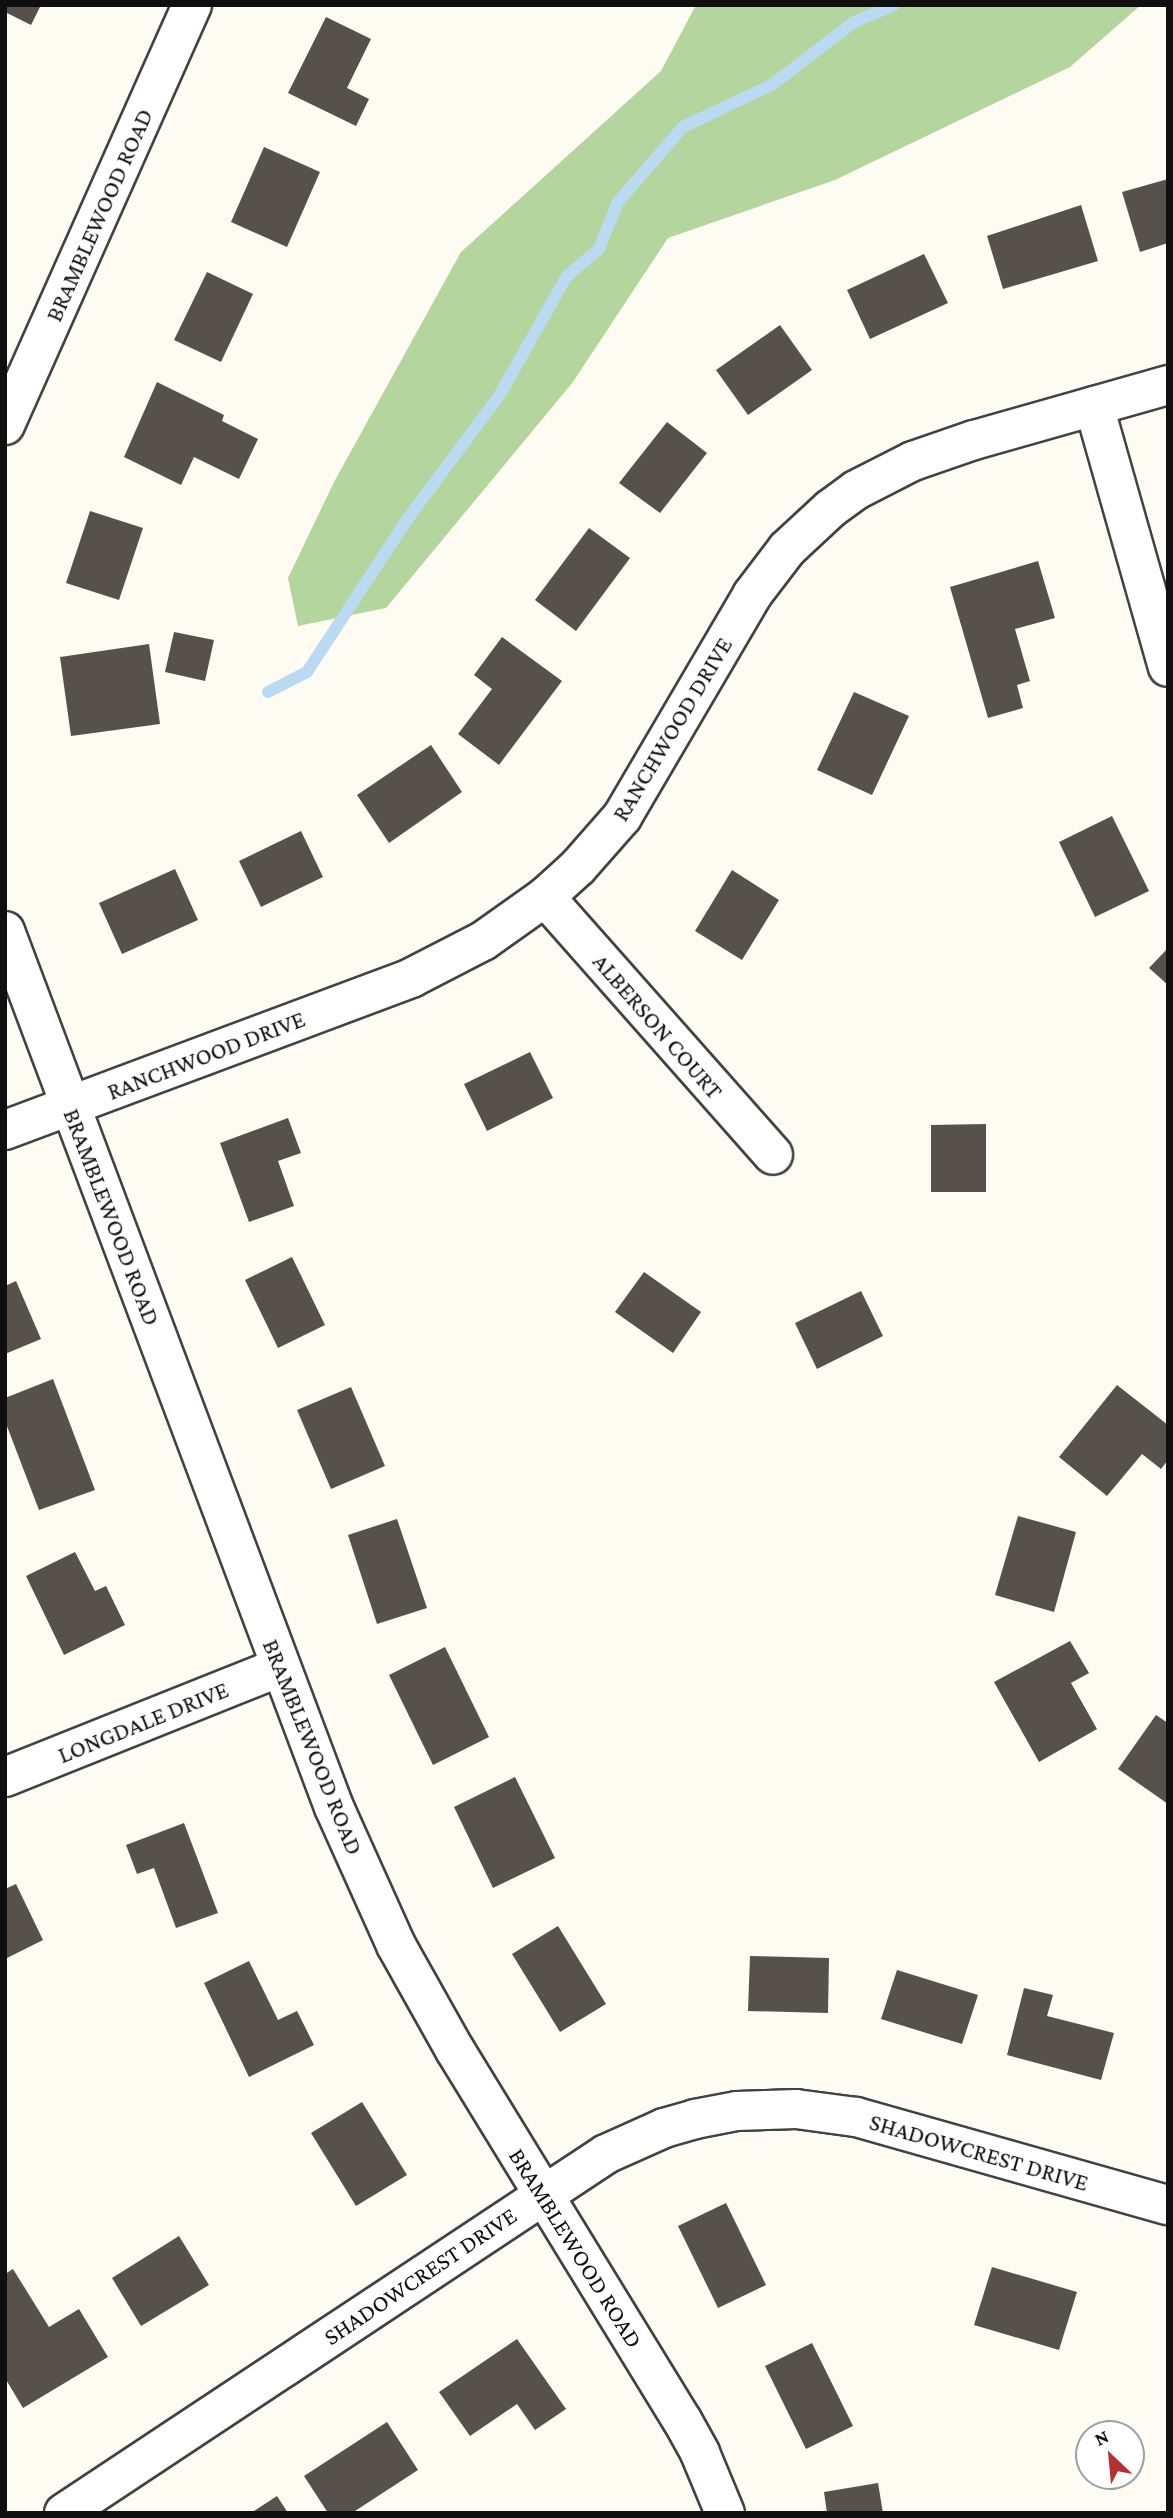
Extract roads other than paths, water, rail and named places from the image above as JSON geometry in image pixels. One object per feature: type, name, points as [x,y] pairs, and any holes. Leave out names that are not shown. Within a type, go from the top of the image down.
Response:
[{"type":"street","name":"BRAMBLEWOOD ROAD","points":[[5,425],[192,5]]},
{"type":"street","name":"RANCHWOOD DRIVE","points":[[5,1130],[411,978],[483,941],[545,897],[578,867],[622,817],[752,595],[787,549],[830,509],[856,490],[913,461],[1168,386]]},
{"type":"street","points":[[1094,407],[1168,667]]},
{"type":"street","name":"ALBERSON COURT","points":[[545,897],[773,1155]]},
{"type":"street","name":"BRAMBLEWOOD ROAD","points":[[5,932],[334,1807],[396,1945],[455,2050],[682,2420],[701,2453],[725,2513]]},
{"type":"street","name":"LONGDALE DRIVE","points":[[5,1777],[281,1667]]},
{"type":"street","name":"SHADOWCREST DRIVE","points":[[64,2513],[606,2154],[664,2128],[737,2112],[796,2109],[856,2117],[1168,2205]]},
{"type":"waterway","points":[[268,692],[307,672],[406,521],[499,396],[567,276],[599,249],[618,202],[683,127],[773,84],[854,22],[894,5]]}]
